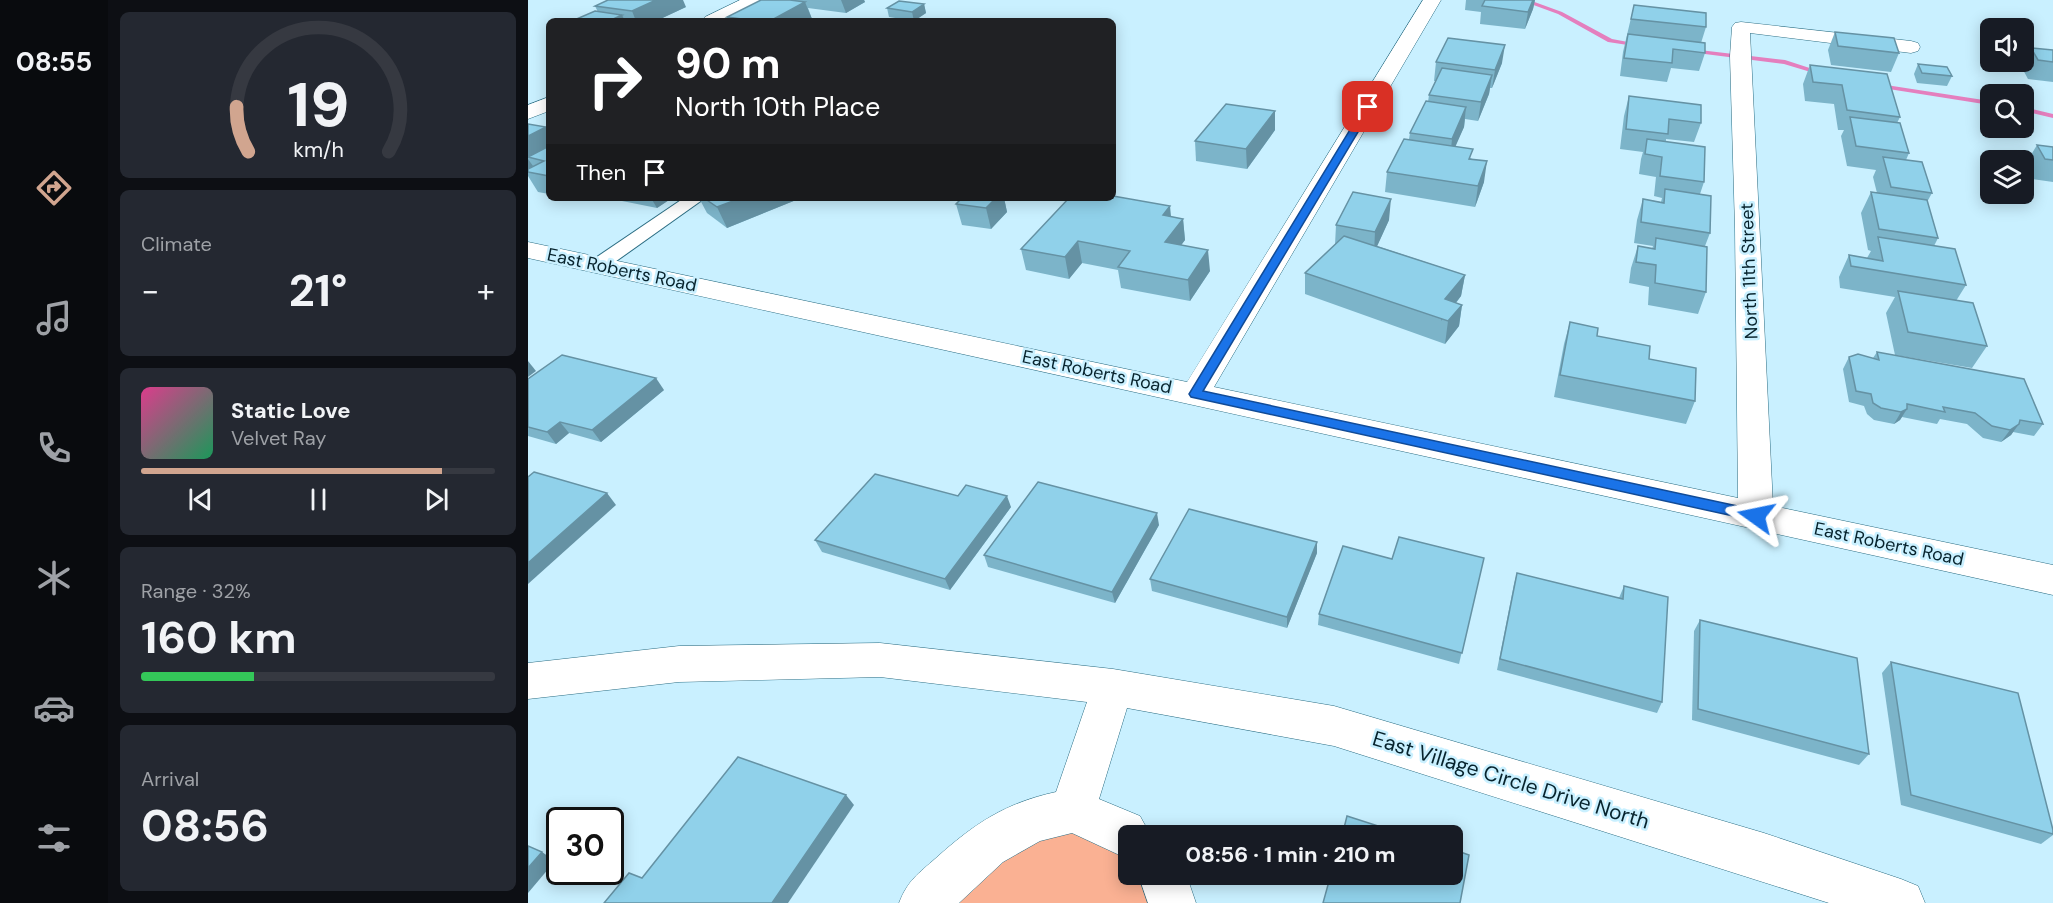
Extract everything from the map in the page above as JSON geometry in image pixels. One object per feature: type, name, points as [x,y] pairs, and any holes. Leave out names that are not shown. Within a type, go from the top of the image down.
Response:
[{"type":"street","points":[[717,18],[753,0]]},
{"type":"street","points":[[1195,394],[1432,0]]},
{"type":"street","name":"North 11th Street","points":[[1756,516],[1748,228],[1740,56],[1742,27],[1911,47]]},
{"type":"street","points":[[528,113],[546,104]]},
{"type":"street","name":"East Roberts Road","points":[[528,249],[2053,580]]},
{"type":"street","name":"East Village Circle Drive North","points":[[528,681],[678,664],[880,660],[1113,687],[1334,726],[1764,857],[1901,903]]},
{"type":"street","points":[[1072,811],[1113,687]]},
{"type":"street","points":[[923,903],[986,845],[1032,820],[1072,811],[1118,830]]},
{"type":"street","points":[[1166,885],[1172,903]]},
{"type":"lane","points":[[598,265],[692,201]]},
{"type":"shaded area","points":[[1032,820],[1118,834],[1118,885],[1166,885],[1172,903],[923,903]]},
{"type":"building","points":[[608,0],[656,0],[632,11],[595,6]]},
{"type":"building","points":[[761,0],[805,2],[776,18],[727,17]]},
{"type":"building","points":[[1485,0],[1533,0],[1528,12],[1482,6]]},
{"type":"building","points":[[899,1],[924,4],[912,12],[887,8]]},
{"type":"building","points":[[1634,5],[1706,13],[1706,27],[1631,19]]},
{"type":"building","points":[[595,11],[622,15],[616,18],[579,18]]},
{"type":"building","points":[[1835,32],[1894,38],[1899,53],[1838,46]]},
{"type":"building","points":[[1628,34],[1705,43],[1705,53],[1673,49],[1672,63],[1624,58]]},
{"type":"building","points":[[1448,38],[1505,45],[1495,70],[1436,62]]},
{"type":"building","points":[[2034,48],[2053,50],[2053,62],[2038,60]]},
{"type":"building","points":[[1918,64],[1947,67],[1952,76],[1922,73]]},
{"type":"building","points":[[1810,65],[1887,74],[1900,117],[1847,110],[1842,85],[1813,82]]},
{"type":"building","points":[[1442,68],[1492,75],[1481,102],[1429,95]]},
{"type":"building","points":[[1629,96],[1701,105],[1701,123],[1669,119],[1668,134],[1626,129]]},
{"type":"building","points":[[1426,101],[1466,107],[1452,139],[1410,133]]},
{"type":"building","points":[[1226,104],[1275,111],[1246,149],[1195,141]]},
{"type":"building","points":[[1850,117],[1900,123],[1909,153],[1856,146]]},
{"type":"building","points":[[528,124],[546,127],[528,136]]},
{"type":"building","points":[[1404,139],[1473,149],[1469,159],[1487,161],[1478,186],[1387,172]]},
{"type":"building","points":[[1647,139],[1705,147],[1704,182],[1660,176],[1662,157],[1645,154]]},
{"type":"building","points":[[2037,145],[2053,147],[2053,160],[2045,159]]},
{"type":"building","points":[[546,148],[546,175],[528,172],[528,169],[544,161],[528,157]]},
{"type":"building","points":[[1883,157],[1922,162],[1932,193],[1891,187]]},
{"type":"building","points":[[1665,189],[1711,196],[1710,233],[1641,222],[1643,199],[1664,203]]},
{"type":"building","points":[[1353,192],[1391,199],[1375,232],[1336,225]]},
{"type":"building","points":[[1871,192],[1927,200],[1938,238],[1879,229]]},
{"type":"building","points":[[1116,197],[1170,206],[1163,215],[1183,219],[1165,242],[1208,250],[1188,280],[1118,267],[1130,251],[1078,241],[1065,257],[1021,249],[1066,201],[1116,201]]},
{"type":"building","points":[[708,201],[733,201],[717,207]]},
{"type":"building","points":[[959,201],[993,201],[986,208],[956,204]]},
{"type":"building","points":[[1344,236],[1465,275],[1445,299],[1462,305],[1448,321],[1305,273]]},
{"type":"building","points":[[1878,237],[1955,249],[1966,285],[1851,266],[1849,255],[1883,261]]},
{"type":"building","points":[[1656,238],[1707,247],[1706,292],[1655,283],[1656,265],[1636,262],[1638,246],[1655,249]]},
{"type":"building","points":[[1898,291],[1973,303],[1987,346],[1908,332]]},
{"type":"building","points":[[1570,322],[1598,328],[1597,336],[1650,346],[1649,359],[1696,368],[1695,401],[1560,375]]},
{"type":"building","points":[[1877,352],[2024,379],[2043,424],[2020,420],[2019,424],[2010,430],[1992,426],[1975,413],[1943,407],[1945,412],[1907,404],[1907,409],[1901,412],[1881,408],[1873,403],[1871,394],[1856,391],[1849,357],[1858,354],[1879,360]]},
{"type":"building","points":[[562,355],[656,378],[592,430],[560,422],[547,432],[528,427],[528,379]]},
{"type":"building","points":[[534,472],[607,493],[528,563],[528,477]]},
{"type":"building","points":[[875,474],[958,496],[966,485],[1007,496],[945,579],[815,540]]},
{"type":"building","points":[[1038,482],[1157,513],[1112,592],[984,555]]},
{"type":"building","points":[[1189,509],[1317,542],[1287,617],[1150,579]]},
{"type":"building","points":[[1399,537],[1484,558],[1462,653],[1319,614],[1343,546],[1392,559]]},
{"type":"building","points":[[1517,573],[1623,599],[1624,586],[1668,597],[1662,702],[1500,659]]},
{"type":"building","points":[[1700,620],[1857,658],[1869,754],[1698,709]]},
{"type":"building","points":[[1891,662],[2018,693],[2053,834],[1911,795]]},
{"type":"building","points":[[738,757],[846,795],[772,903],[604,903],[619,885],[624,885],[624,879],[629,873],[642,878]]},
{"type":"building","points":[[1347,816],[1375,825],[1345,825]]},
{"type":"building","points":[[528,846],[542,852],[528,868]]},
{"type":"building","points":[[1463,853],[1469,855],[1460,903],[1323,903],[1328,885],[1463,885]]},
{"type":"waterway","points":[[1523,0],[1560,13],[1610,41],[1641,45]]},
{"type":"waterway","points":[[1691,51],[1785,62],[1824,74]]},
{"type":"waterway","points":[[1876,85],[1980,101]]},
{"type":"waterway","points":[[2034,111],[2053,116]]},
{"type":"route","points":[[1368,107],[1195,394],[1756,516]]}]
